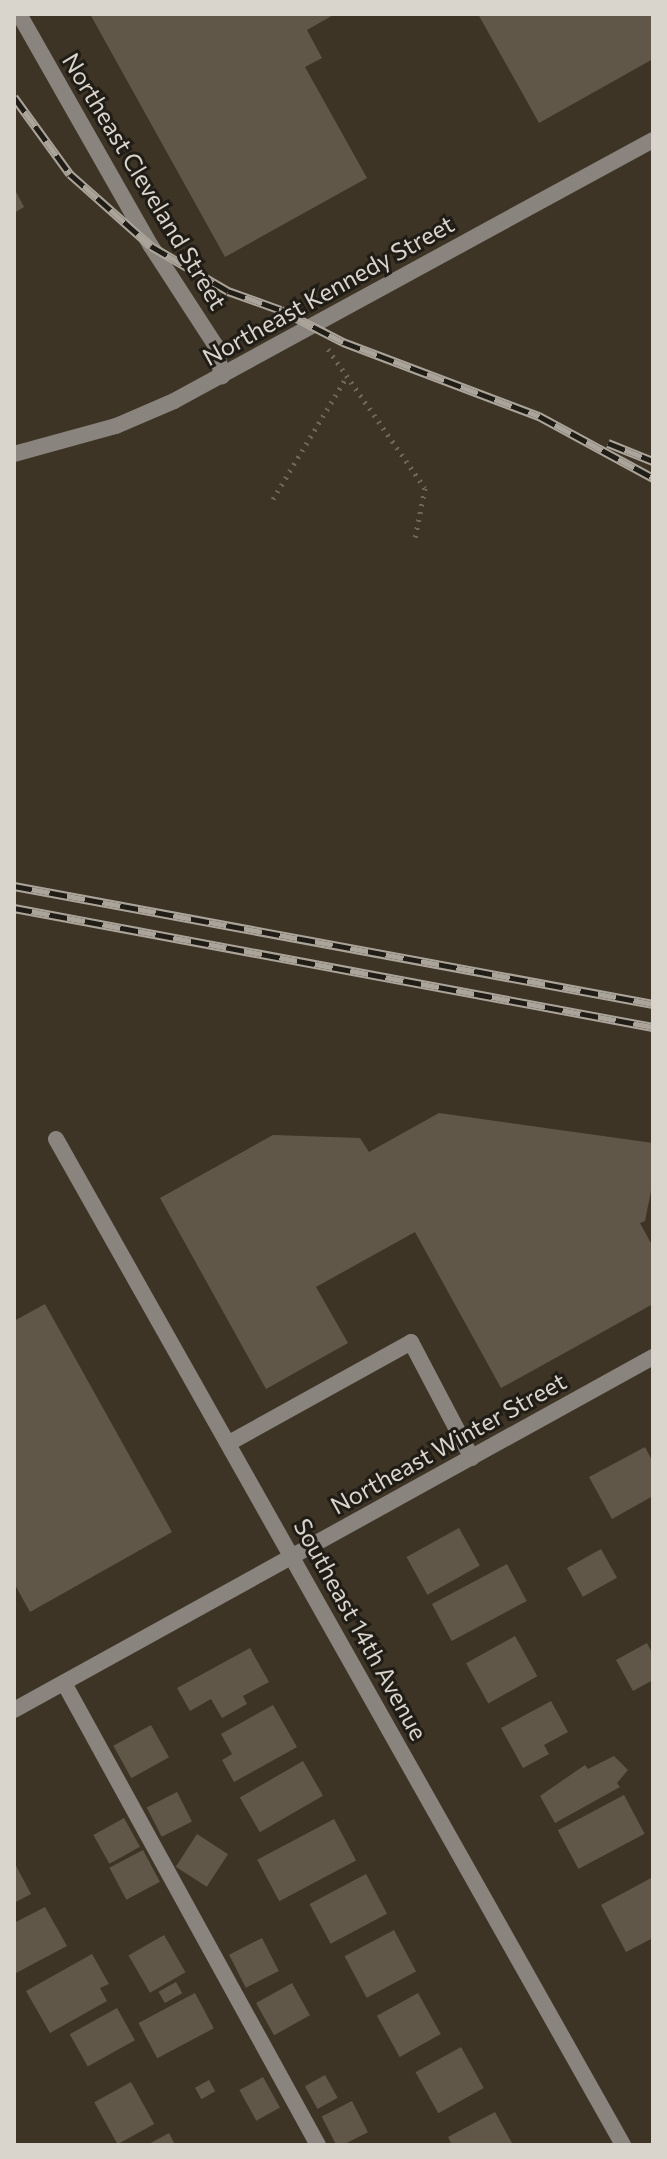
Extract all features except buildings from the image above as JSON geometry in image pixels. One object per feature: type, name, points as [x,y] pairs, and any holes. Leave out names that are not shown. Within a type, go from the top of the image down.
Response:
[{"type":"street","name":"Northeast Cleveland Street","points":[[19,14],[151,246],[216,346],[222,376]]},
{"type":"street","name":"Northeast Kennedy Street","points":[[14,454],[116,426],[222,376],[653,140]]},
{"type":"street","name":"Southeast 14th Avenue","points":[[56,1139],[623,2145]]},
{"type":"street","points":[[229,1443],[411,1342],[472,1458]]},
{"type":"street","name":"Northeast Winter Street","points":[[14,1710],[653,1357]]},
{"type":"street","points":[[64,1683],[318,2145]]},
{"type":"path","points":[[328,349],[425,488],[415,538]]},
{"type":"path","points":[[273,499],[346,378]]},
{"type":"railway","points":[[14,97],[70,174],[151,246],[228,291],[281,310],[343,342],[539,416],[653,478]]},
{"type":"railway","points":[[608,443],[653,461]]},
{"type":"railway","points":[[14,886],[653,1004]]},
{"type":"railway","points":[[14,908],[653,1027]]}]
